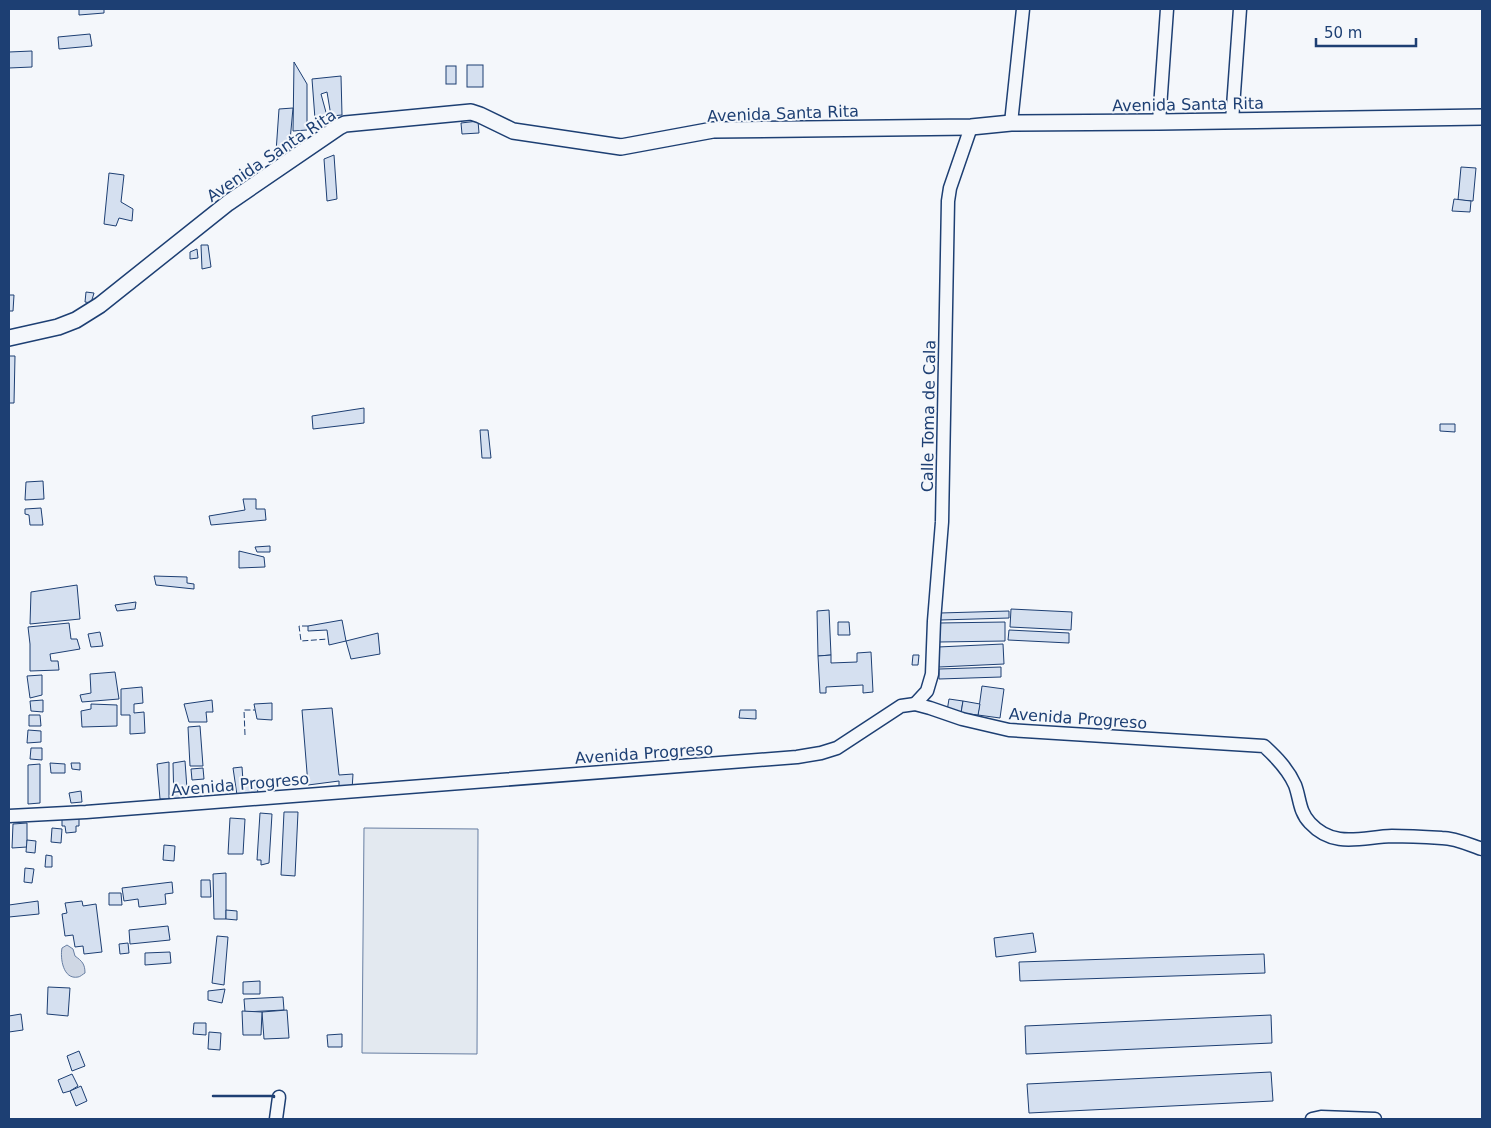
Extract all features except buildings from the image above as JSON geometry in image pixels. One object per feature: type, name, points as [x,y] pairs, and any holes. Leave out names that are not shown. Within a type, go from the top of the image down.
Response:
[{"type":"street","points":[[1011,123],[1023,9]]},
{"type":"street","points":[[1159,122],[1167,9]]},
{"type":"street","points":[[1232,121],[1240,9]]},
{"type":"street","name":"Avenida Santa Rita","points":[[9,338],[58,327],[76,320],[92,310],[228,203],[339,126],[346,124],[471,112],[513,131],[621,147],[713,130],[970,127],[1011,123],[1482,116]]},
{"type":"street","name":"Calle Toma de Cala","points":[[915,704],[926,691],[932,674],[934,611],[942,522],[948,201],[950,188],[970,127]]},
{"type":"street","name":"Avenida Progreso","points":[[9,816],[115,810],[821,754],[837,748],[901,706],[915,704],[962,719],[1009,730],[1264,746],[1279,760],[1295,785],[1301,809],[1308,822],[1319,832],[1332,838],[1346,840],[1392,836],[1445,838],[1482,849]]},
{"type":"street","points":[[276,1119],[279,1097]]},
{"type":"street","points":[[1312,1119],[1321,1117],[1375,1119]]},
{"type":"shaded area","points":[[364,828],[478,829],[477,1054],[362,1053]]},
{"type":"shaded area","points":[[67,945],[73,949],[75,956],[84,965],[85,973],[79,977],[69,975],[64,967],[62,948]]},
{"type":"fence","points":[[308,626],[299,626],[301,641],[328,639]]},
{"type":"fence","points":[[245,735],[244,710],[255,710]]},
{"type":"wall","points":[[213,1096],[274,1097]]}]
